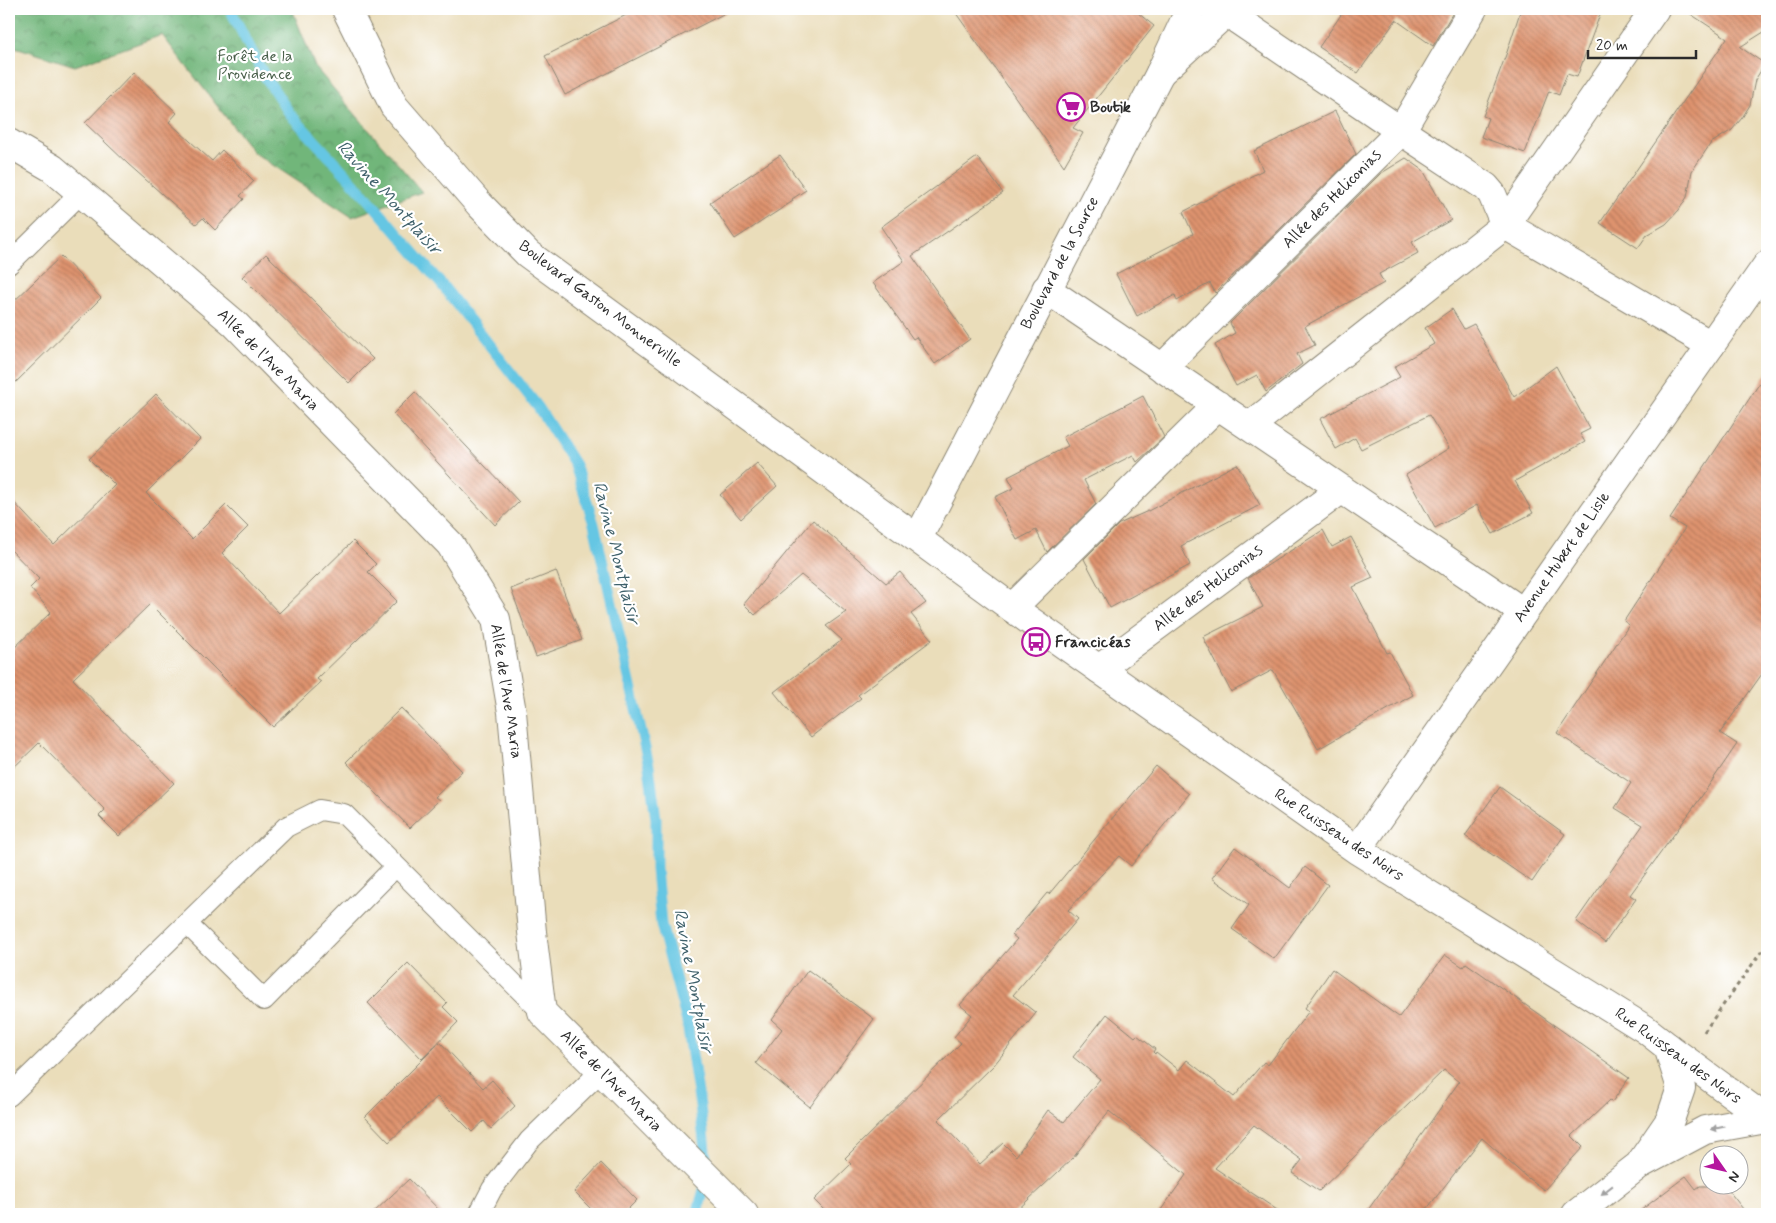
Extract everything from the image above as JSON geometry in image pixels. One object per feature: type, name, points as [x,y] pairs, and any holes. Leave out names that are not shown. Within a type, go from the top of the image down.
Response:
[{"type":"street","name":"Boulevard Gaston Monnerville","points":[[346,9],[394,106],[480,205],[528,254],[918,538]]},
{"type":"street","points":[[1160,73],[1190,9]]},
{"type":"street","name":"Allée des Heliconias","points":[[1162,368],[1401,131],[1473,9]]},
{"type":"street","points":[[1250,426],[1505,225],[1655,9]]},
{"type":"street","name":"Boulevard de la Source","points":[[918,538],[1160,73],[1228,10]]},
{"type":"street","points":[[1228,10],[1401,131],[1486,187],[1492,194],[1505,225],[1711,345]]},
{"type":"street","name":"Allée de l'Ave Maria","points":[[9,143],[52,168],[234,323],[450,544],[496,619],[512,712],[532,932],[542,1012],[741,1211]]},
{"type":"street","name":"Avenue Hubert de Lisle","points":[[1357,850],[1767,265]]},
{"type":"street","points":[[1046,289],[1524,612]]},
{"type":"street","points":[[1012,608],[1218,405]]},
{"type":"street","name":"Allée des Heliconias","points":[[1099,669],[1342,489]]},
{"type":"street","name":"Rue Ruisseau des Noirs","points":[[918,538],[1012,608],[1357,850],[1645,1029],[1766,1119]]},
{"type":"street","points":[[1639,1165],[1670,1120],[1681,1088],[1676,1053]]},
{"type":"street","points":[[1576,1214],[1639,1165],[1705,1130],[1766,1119]]},
{"type":"lane","points":[[9,264],[82,192]]},
{"type":"lane","points":[[9,1096],[286,827],[320,810],[344,814],[542,1012]]},
{"type":"lane","points":[[187,924],[264,1000],[396,866]]},
{"type":"lane","points":[[479,1214],[492,1189],[529,1141],[601,1071]]},
{"type":"path","points":[[1676,1053],[1767,944]]},
{"type":"green space","name":"Forêt de la Providence","points":[[9,9],[292,9],[315,67],[422,192],[352,217],[253,152],[162,35],[75,66],[9,45]]},
{"type":"building","points":[[638,9],[733,9],[565,95],[545,56]]},
{"type":"building","points":[[953,9],[1133,9],[1154,26],[1073,128],[1083,133],[1064,166]]},
{"type":"building","points":[[1345,9],[1455,9],[1433,46],[1396,20],[1358,73],[1319,47]]},
{"type":"building","points":[[1521,9],[1602,9],[1577,77],[1567,74],[1559,95],[1549,91],[1525,153],[1481,137],[1488,118],[1483,116]]},
{"type":"building","points":[[1683,9],[1767,9],[1767,30],[1740,47],[1765,64],[1755,80],[1750,105],[1742,118],[1732,130],[1711,143],[1692,171],[1687,197],[1679,210],[1666,224],[1647,235],[1638,248],[1600,223],[1727,38]]},
{"type":"building","points":[[134,72],[177,113],[169,122],[212,161],[222,150],[254,181],[240,196],[244,199],[215,230],[203,218],[196,224],[85,123]]},
{"type":"building","points":[[1335,111],[1356,154],[1215,293],[1210,283],[1177,301],[1175,295],[1137,316],[1116,274],[1193,234],[1183,212],[1263,170],[1254,151]]},
{"type":"building","points":[[780,155],[806,190],[792,199],[793,201],[735,239],[710,202]]},
{"type":"building","points":[[977,157],[1003,193],[912,256],[970,339],[935,364],[916,337],[913,339],[873,283],[904,261],[881,227]]},
{"type":"building","points":[[1406,158],[1423,170],[1451,220],[1412,242],[1418,253],[1379,274],[1384,283],[1305,326],[1315,345],[1297,354],[1302,364],[1266,392],[1257,375],[1236,386],[1215,345],[1235,333],[1230,323],[1380,174]]},
{"type":"building","points":[[266,254],[373,359],[349,383],[242,277]]},
{"type":"building","points":[[61,256],[101,298],[9,389],[9,306]]},
{"type":"building","points":[[1452,309],[1464,329],[1474,324],[1514,397],[1556,366],[1590,429],[1580,434],[1585,442],[1515,481],[1533,513],[1493,534],[1477,505],[1435,528],[1406,475],[1449,448],[1429,415],[1361,449],[1355,438],[1336,449],[1320,419],[1400,377],[1394,367],[1434,344],[1425,328]]},
{"type":"building","points":[[1767,372],[1767,667],[1720,733],[1737,744],[1630,895],[1636,899],[1605,943],[1576,921],[1643,825],[1615,808],[1631,783],[1557,733],[1629,625],[1624,621],[1685,528],[1670,519]]},
{"type":"building","points":[[415,392],[519,502],[495,525],[393,414]]},
{"type":"building","points":[[156,394],[200,439],[146,493],[192,539],[226,505],[248,527],[222,553],[279,613],[353,541],[376,564],[368,572],[397,601],[317,679],[321,682],[273,727],[150,604],[73,679],[174,783],[119,836],[99,816],[105,810],[39,743],[9,772],[9,653],[51,612],[30,588],[39,579],[9,548],[9,497],[54,545],[115,485],[89,459]]},
{"type":"building","points":[[1143,396],[1164,437],[1137,462],[1133,455],[1084,480],[1096,504],[1047,552],[1036,530],[1017,540],[995,497],[1014,488],[1008,477],[1068,446],[1063,437]]},
{"type":"building","points":[[757,463],[777,486],[741,519],[720,495]]},
{"type":"building","points":[[1237,464],[1260,505],[1181,546],[1190,565],[1110,608],[1084,559],[1119,524],[1148,511]]},
{"type":"building","points":[[813,520],[886,583],[900,572],[926,603],[911,614],[932,640],[858,695],[861,698],[811,737],[774,692],[842,640],[826,626],[846,612],[801,575],[755,615],[744,604]]},
{"type":"building","points":[[1323,530],[1332,547],[1351,537],[1373,578],[1353,587],[1387,653],[1390,652],[1413,695],[1318,749],[1273,670],[1231,692],[1203,637],[1263,607],[1248,578]]},
{"type":"building","points":[[556,571],[582,640],[536,657],[511,589]]},
{"type":"building","points":[[401,708],[462,771],[435,797],[439,800],[410,828],[346,762]]},
{"type":"building","points":[[1156,766],[1189,794],[1131,866],[1119,856],[1068,910],[1078,919],[1013,995],[1036,1013],[994,1065],[938,1120],[980,1164],[1003,1143],[1016,1156],[1048,1110],[1064,1122],[1100,1079],[1073,1057],[1107,1014],[1135,1037],[1137,1035],[1155,1049],[1153,1052],[1155,1054],[1156,1052],[1179,1070],[1187,1060],[1234,1097],[1264,1062],[1268,1065],[1309,1011],[1305,1008],[1332,969],[1399,1017],[1445,955],[1463,967],[1466,963],[1629,1078],[1612,1102],[1609,1101],[1572,1136],[1583,1147],[1544,1190],[1482,1138],[1423,1214],[1365,1214],[1459,1082],[1444,1070],[1319,1191],[1292,1173],[1302,1160],[1254,1125],[1215,1168],[1283,1214],[1158,1214],[1186,1175],[1109,1111],[1073,1158],[1013,1214],[828,1214],[814,1200],[851,1164],[845,1158],[961,1043],[954,1037],[972,1015],[960,1005],[1017,939],[1012,935],[1047,893],[1049,894]]},
{"type":"building","points":[[1500,787],[1565,834],[1532,882],[1465,836]]},
{"type":"building","points":[[1235,847],[1290,888],[1305,867],[1328,885],[1274,959],[1232,929],[1249,905],[1212,878]]},
{"type":"building","points":[[408,963],[447,1003],[443,1007],[458,1022],[422,1059],[368,1003]]},
{"type":"building","points":[[808,970],[874,1019],[810,1107],[756,1063],[782,1029],[772,1020]]},
{"type":"building","points":[[440,1042],[483,1088],[492,1080],[515,1106],[491,1129],[484,1121],[472,1132],[437,1097],[389,1142],[365,1117]]},
{"type":"building","points":[[601,1163],[637,1200],[623,1214],[596,1214],[574,1192]]},
{"type":"building","points":[[1686,1176],[1696,1189],[1698,1188],[1698,1196],[1733,1196],[1747,1214],[1636,1214]]},
{"type":"building","points":[[409,1179],[443,1214],[372,1214]]},
{"type":"waterway","name":"Ravine Montplaisir","points":[[230,9],[264,75],[290,114],[364,194],[442,285],[538,407],[575,465],[594,524],[649,766],[656,819],[656,869],[661,924],[687,1022],[700,1106],[708,1176],[697,1214]]},
{"type":"place","name":"Boutik","points":[[1071,107]]},
{"type":"place","name":"Francicéas","points":[[1036,642]]}]
